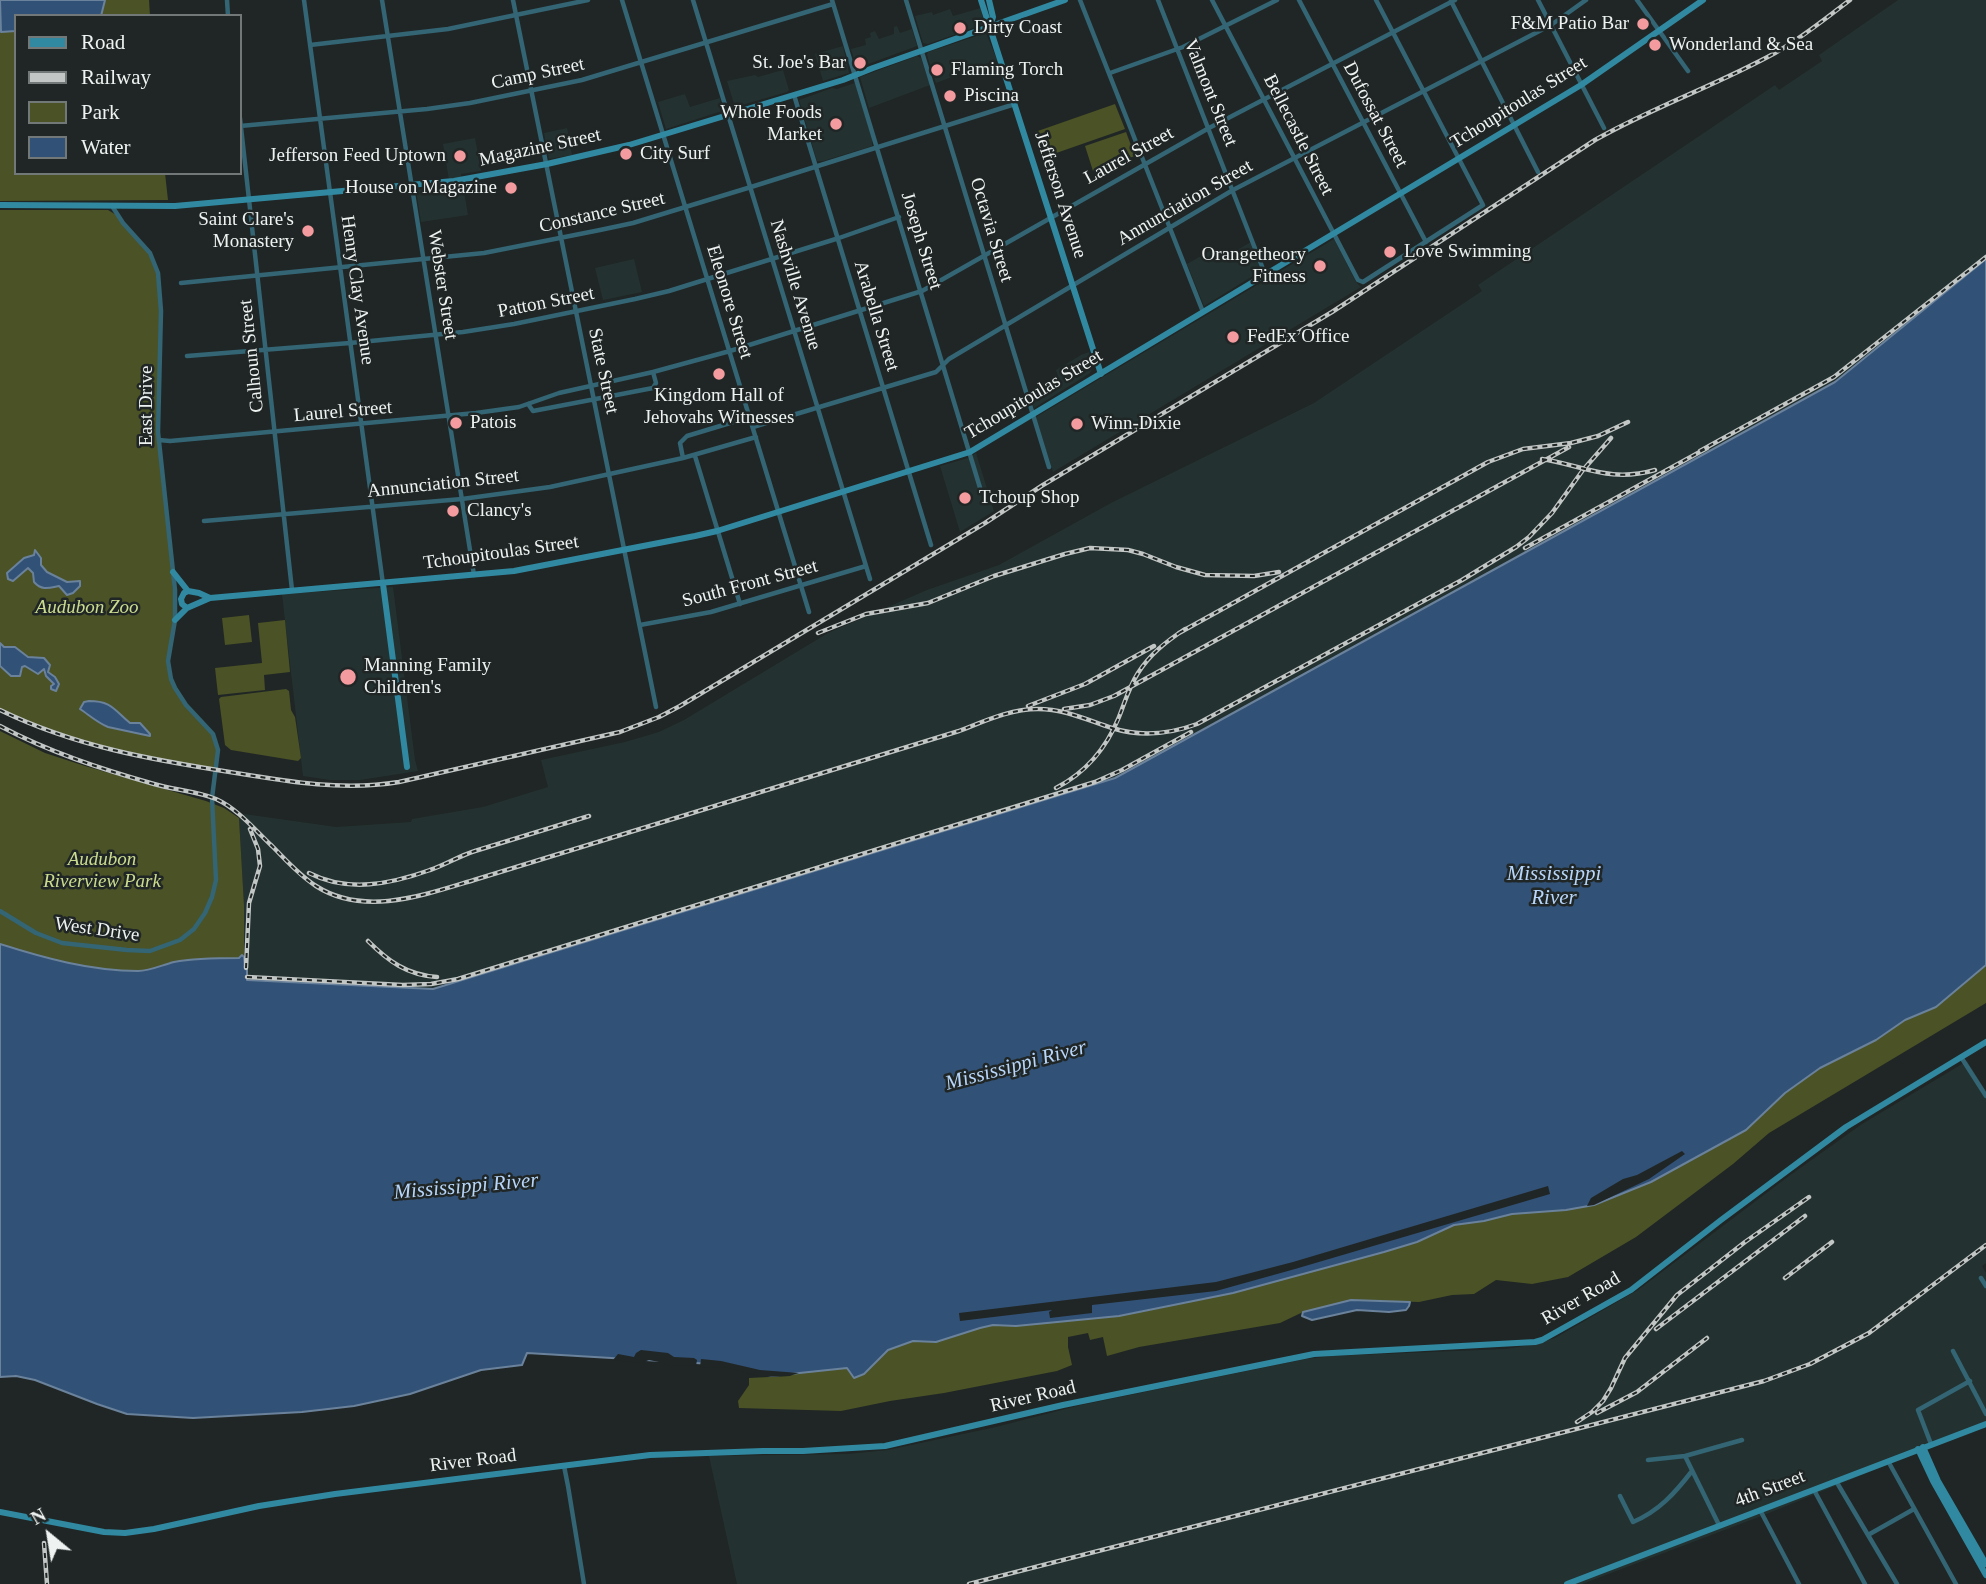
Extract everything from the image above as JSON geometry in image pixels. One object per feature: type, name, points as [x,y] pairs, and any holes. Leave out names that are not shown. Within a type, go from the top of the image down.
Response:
[{"type":"street","name":"Henry Clay Avenue","points":[[304,0],[383,584]]},
{"type":"street","name":"Webster Street","points":[[383,0],[474,575]]},
{"type":"street","name":"State Street","points":[[513,0],[656,707]]},
{"type":"street","points":[[310,46],[448,29],[588,0]]},
{"type":"street","name":"Eleonore Street","points":[[622,0],[809,611]]},
{"type":"street","name":"Nashville Avenue","points":[[694,0],[870,579]]},
{"type":"street","name":"Octavia Street","points":[[906,0],[1049,467]]},
{"type":"street","name":"Jefferson Avenue","points":[[981,0],[1101,373]]},
{"type":"street","name":"Jefferson Avenue","points":[[989,0],[993,17],[990,26]]},
{"type":"street","name":"Magazine Street","points":[[0,205],[175,206],[413,186],[485,177],[664,135],[856,75],[1065,0]]},
{"type":"street","points":[[1080,0],[1203,312]]},
{"type":"street","name":"Valmont Street","points":[[1158,0],[1265,274]]},
{"type":"street","name":"Bellecastle Street","points":[[1212,0],[1360,282],[1366,281],[1426,242]]},
{"type":"street","points":[[1110,73],[1178,50],[1277,0]]},
{"type":"street","name":"Dufossat Street","points":[[1299,0],[1426,242]]},
{"type":"street","points":[[1376,0],[1483,205],[1426,242]]},
{"type":"street","points":[[1538,0],[1604,128]]},
{"type":"street","name":"Annunciation Street","points":[[753,427],[936,372],[948,359],[1233,190],[1551,25],[1586,0]]},
{"type":"street","points":[[1637,0],[1688,71]]},
{"type":"street","name":"Tchoupitoulas Street","points":[[175,620],[187,608],[210,598],[514,571],[625,551],[717,531],[970,452],[1581,85],[1703,0]]},
{"type":"street","points":[[1452,1],[1538,172]]},
{"type":"street","name":"Laurel Street","points":[[159,440],[476,413],[528,404],[559,393],[730,351],[922,291],[1144,163],[1452,1]]},
{"type":"street","name":"Camp Street","points":[[242,126],[470,103],[582,80],[833,2]]},
{"type":"street","name":"Joseph Street","points":[[833,2],[981,491]]},
{"type":"street","name":"Arabella Street","points":[[794,95],[931,544]]},
{"type":"street","name":"Constance Street","points":[[181,283],[484,253],[633,223],[1015,104]]},
{"type":"street","name":"Calhoun Street","points":[[242,142],[292,590]]},
{"type":"street","name":"East Drive","points":[[112,206],[122,223],[150,253],[158,273],[161,311],[159,440],[173,572],[175,620]]},
{"type":"street","name":"Patton Street","points":[[187,356],[491,328],[635,299],[773,259],[899,217]]},
{"type":"street","name":"Laurel Street","points":[[528,404],[533,411],[653,388],[656,383],[653,372]]},
{"type":"street","points":[[683,458],[680,443],[683,439],[750,417]]},
{"type":"street","name":"Annunciation Street","points":[[204,521],[462,499],[550,487],[695,456],[756,438]]},
{"type":"street","points":[[695,456],[740,604]]},
{"type":"street","name":"South Front Street","points":[[640,625],[711,612],[866,566]]},
{"type":"street","points":[[173,572],[188,591],[181,599],[187,608]]},
{"type":"street","points":[[383,584],[407,766]]},
{"type":"street","name":"Tchoupitoulas Street","points":[[188,591],[210,598]]},
{"type":"street","name":"West Drive","points":[[0,911],[36,933],[62,943],[150,951],[180,940],[194,929],[205,914],[216,880],[212,797],[219,750],[208,728],[186,705],[171,679],[168,661],[175,620]]},
{"type":"street","name":"River Road","points":[[0,1512],[104,1532],[125,1533],[335,1494],[650,1455],[885,1446],[1063,1405],[1314,1354],[1535,1342],[1631,1290],[1826,1141],[1986,1042]]},
{"type":"street","points":[[1961,1057],[1986,1096]]},
{"type":"street","points":[[1981,1278],[1986,1286]]},
{"type":"street","points":[[1953,1351],[1986,1413]]},
{"type":"street","points":[[1931,1444],[1918,1410],[1970,1381]]},
{"type":"street","name":"4th Street","points":[[1567,1584],[1583,1581],[1719,1525],[1986,1424]]},
{"type":"street","points":[[1648,1460],[1685,1456],[1742,1440]]},
{"type":"street","points":[[1920,1448],[1986,1564]]},
{"type":"street","points":[[1920,1448],[1933,1481],[1986,1575]]},
{"type":"street","points":[[1685,1456],[1719,1525]]},
{"type":"street","points":[[1888,1461],[1956,1584]]},
{"type":"street","points":[[564,1466],[584,1584]]},
{"type":"street","points":[[1620,1496],[1633,1522],[1664,1504],[1692,1471]]},
{"type":"street","points":[[1836,1480],[1897,1584]]},
{"type":"street","points":[[1814,1489],[1865,1584]]},
{"type":"street","points":[[1868,1535],[1914,1509]]},
{"type":"street","points":[[1759,1510],[1799,1584]]},
{"type":"shaded area","points":[[1898,0],[1986,0],[1986,259],[1835,382],[1115,778],[433,989],[247,980],[247,969],[243,966],[244,905],[239,818],[244,814],[336,827],[411,822],[412,819],[483,807],[548,787],[541,760],[659,732],[684,720],[828,633],[927,590],[999,565],[1111,503],[1314,403],[1482,291],[1478,285],[1775,85],[1779,90],[1822,61],[1819,55]]},
{"type":"shaded area","points":[[981,8],[984,24],[928,44],[923,43],[915,16],[932,12],[933,15],[950,9],[953,16]]},
{"type":"shaded area","points":[[897,26],[900,33],[912,29],[917,46],[860,67],[856,66],[851,49],[866,45],[865,39],[871,37],[870,33],[875,31],[879,39],[894,34],[894,27]]},
{"type":"shaded area","points":[[986,33],[997,60],[936,83],[928,52]]},
{"type":"shaded area","points":[[843,46],[849,73],[823,81],[815,54]]},
{"type":"shaded area","points":[[917,56],[921,58],[930,85],[869,108],[860,77]]},
{"type":"shaded area","points":[[783,70],[789,90],[787,92],[735,107],[727,81]]},
{"type":"shaded area","name":"Whole Foods Market","points":[[855,83],[872,146],[817,161],[799,100]]},
{"type":"shaded area","points":[[685,94],[690,107],[720,98],[722,111],[666,129],[658,102]]},
{"type":"shaded area","points":[[567,128],[572,155],[549,159],[544,133]]},
{"type":"shaded area","points":[[475,138],[481,171],[461,174],[468,215],[421,222],[416,190],[450,186],[443,144]]},
{"type":"shaded area","points":[[1334,239],[1361,287],[1053,472],[1036,417]]},
{"type":"shaded area","points":[[1251,242],[1261,271],[1204,306],[1187,264],[1213,249],[1220,260]]},
{"type":"shaded area","points":[[634,259],[642,292],[603,300],[595,268]]},
{"type":"shaded area","points":[[1089,352],[1092,369],[1090,373],[1034,408],[1029,394],[1058,376],[1056,370]]},
{"type":"shaded area","points":[[976,453],[994,511],[960,532],[940,466]]},
{"type":"shaded area","name":"Manning Family Children's","points":[[393,587],[418,771],[360,780],[330,780],[303,776],[282,594]]},
{"type":"shaded area","points":[[1967,1061],[1986,1091],[1986,1263],[1982,1266],[1986,1273],[1986,1427],[1582,1584],[737,1584],[709,1456],[848,1454],[888,1450],[996,1427],[1081,1405],[1306,1359],[1506,1349],[1536,1344],[1555,1338],[1638,1290],[1862,1124]]},
{"type":"green space","points":[[0,0],[149,0],[150,14],[14,14],[14,175],[165,175],[168,200],[0,201]]},
{"type":"green space","points":[[1115,104],[1125,129],[1042,158],[1035,132]]},
{"type":"green space","points":[[1126,132],[1135,156],[1093,171],[1085,146]]},
{"type":"green space","name":"Audubon Zoo","points":[[0,210],[108,210],[118,216],[155,263],[160,289],[159,440],[175,620],[169,670],[175,688],[186,705],[213,734],[218,750],[216,770],[105,748],[53,732],[0,710]]},
{"type":"green space","points":[[249,615],[252,642],[225,645],[222,618]]},
{"type":"green space","points":[[285,620],[290,672],[264,675],[265,690],[218,695],[215,668],[262,663],[258,623]]},
{"type":"green space","points":[[286,689],[289,691],[291,710],[295,717],[301,758],[298,761],[231,750],[225,745],[219,699],[221,697]]},
{"type":"green space","name":"Audubon Riverview Park","points":[[0,731],[45,753],[206,801],[239,818],[244,962],[220,973],[0,974]]},
{"type":"green space","points":[[1986,950],[1986,1003],[1769,1133],[1733,1164],[1636,1237],[1568,1277],[1532,1284],[1496,1280],[1474,1294],[1452,1295],[1419,1302],[1351,1300],[1303,1312],[1280,1323],[1139,1347],[1107,1356],[1103,1337],[1090,1340],[1088,1333],[1068,1337],[1072,1365],[1057,1371],[841,1411],[739,1408],[738,1401],[749,1385],[749,1378],[789,1376]]},
{"type":"water","points":[[0,0],[105,0],[102,14],[14,14],[14,31],[1,32]]},
{"type":"water","name":"Mississippi River","points":[[1986,259],[1986,965],[1936,1007],[1905,1020],[1876,1040],[1820,1068],[1785,1093],[1746,1130],[1651,1182],[1594,1205],[1512,1214],[1454,1225],[1417,1242],[1384,1252],[1233,1293],[1119,1316],[1016,1326],[993,1325],[936,1342],[913,1341],[888,1350],[864,1374],[854,1378],[847,1368],[771,1376],[729,1365],[527,1353],[522,1365],[481,1370],[410,1394],[354,1406],[302,1412],[193,1418],[127,1414],[35,1380],[16,1376],[0,1377],[0,944],[68,963],[103,969],[142,971],[174,962],[239,958],[242,955],[247,968],[247,980],[433,989],[1115,778],[1835,382]]},
{"type":"water","points":[[35,550],[47,572],[67,582],[80,581],[80,586],[67,595],[59,586],[43,588],[34,582],[33,573],[28,568],[13,581],[8,579],[7,573],[24,558],[34,555]]},
{"type":"water","points":[[0,643],[4,647],[15,647],[28,657],[44,658],[50,665],[48,672],[59,684],[56,691],[51,689],[54,684],[46,676],[44,669],[38,674],[25,666],[22,667],[20,676],[11,676],[0,666]]},
{"type":"water","points":[[84,702],[108,705],[130,723],[140,723],[150,736],[101,723],[80,709]]},
{"type":"water","points":[[1351,1300],[1410,1302],[1406,1310],[1357,1310],[1312,1320],[1302,1316],[1303,1312]]},
{"type":"pier","points":[[1682,1151],[1685,1154],[1649,1179],[1587,1206],[1591,1198],[1623,1179],[1637,1175]]},
{"type":"pier","points":[[1548,1186],[1550,1194],[1216,1291],[1092,1305],[1092,1313],[1050,1318],[1049,1312],[1052,1310],[960,1321],[959,1313],[1216,1282],[1293,1262]]},
{"type":"pier","points":[[641,1350],[694,1358],[697,1360],[696,1366],[665,1365],[649,1360],[641,1363],[613,1360],[618,1354],[634,1357]]},
{"type":"pier","points":[[701,1359],[760,1370],[799,1373],[761,1377],[728,1368],[700,1367]]},
{"type":"railway","points":[[0,710],[57,734],[145,757],[277,779],[358,786],[399,782],[620,732],[680,706],[985,523],[1043,485],[1332,312],[1595,140],[1775,53],[1850,0]]},
{"type":"railway","points":[[1700,451],[1834,377],[1986,257]]},
{"type":"railway","points":[[1179,633],[1488,462],[1523,449],[1571,443],[1598,436],[1628,422]]},
{"type":"railway","points":[[0,726],[37,744],[95,766],[154,784],[201,794],[224,803],[239,814],[304,877],[335,895],[374,902],[415,897],[1017,711],[1057,711],[1133,733],[1166,732],[1197,724],[1462,580],[1516,547],[1552,513],[1583,470],[1611,438]]},
{"type":"railway","points":[[1064,709],[1090,705],[1114,696],[1569,447]]},
{"type":"railway","points":[[1525,548],[1707,448]]},
{"type":"railway","points":[[1542,459],[1611,474],[1639,474],[1655,470]]},
{"type":"railway","points":[[818,633],[866,614],[928,603],[994,576],[1090,548],[1128,550],[1205,575],[1254,576],[1279,572]]},
{"type":"railway","points":[[1056,788],[1094,759],[1114,729],[1132,684],[1143,666],[1159,648],[1185,629]]},
{"type":"railway","points":[[1028,706],[1085,684],[1154,646]]},
{"type":"railway","points":[[247,977],[403,985],[458,979],[1095,782],[1191,732]]},
{"type":"railway","points":[[309,873],[354,885],[385,882],[415,875],[463,855],[589,816]]},
{"type":"railway","points":[[246,968],[249,903],[260,866],[258,849],[250,829]]},
{"type":"railway","points":[[368,941],[399,966],[437,977]]},
{"type":"railway","points":[[1577,1422],[1603,1401],[1625,1358],[1677,1295],[1809,1197]]},
{"type":"railway","points":[[1656,1329],[1805,1216]]},
{"type":"railway","points":[[1785,1278],[1832,1242]]},
{"type":"railway","points":[[969,1584],[1764,1381],[1810,1364],[1869,1333],[1986,1245]]},
{"type":"railway","points":[[1597,1413],[1637,1392],[1707,1338]]},
{"type":"railway","points":[[44,1543],[47,1584]]},
{"type":"place","name":"F&M Patio Bar","points":[[1643,24]]},
{"type":"place","name":"Dirty Coast","points":[[960,28]]},
{"type":"place","name":"Wonderland & Sea","points":[[1655,45]]},
{"type":"place","name":"St. Joe's Bar","points":[[860,63]]},
{"type":"place","name":"Flaming Torch","points":[[937,70]]},
{"type":"place","name":"Piscina","points":[[950,96]]},
{"type":"place","name":"Whole Foods Market","points":[[836,124]]},
{"type":"place","name":"City Surf","points":[[626,154]]},
{"type":"place","name":"Jefferson Feed Uptown","points":[[460,156]]},
{"type":"place","name":"House on Magazine","points":[[511,188]]},
{"type":"place","name":"Saint Clare's Monastery","points":[[308,231]]},
{"type":"place","name":"Love Swimming","points":[[1390,252]]},
{"type":"place","name":"Orangetheory Fitness","points":[[1320,266]]},
{"type":"place","name":"FedEx Office","points":[[1233,337]]},
{"type":"place","name":"Kingdom Hall of Jehovahs Witnesses","points":[[719,374]]},
{"type":"place","name":"Patois","points":[[456,423]]},
{"type":"place","name":"Winn-Dixie","points":[[1077,424]]},
{"type":"place","name":"Tchoup Shop","points":[[965,498]]},
{"type":"place","name":"Clancy's","points":[[453,511]]},
{"type":"place","name":"Manning Family Children's","points":[[348,677]]}]
